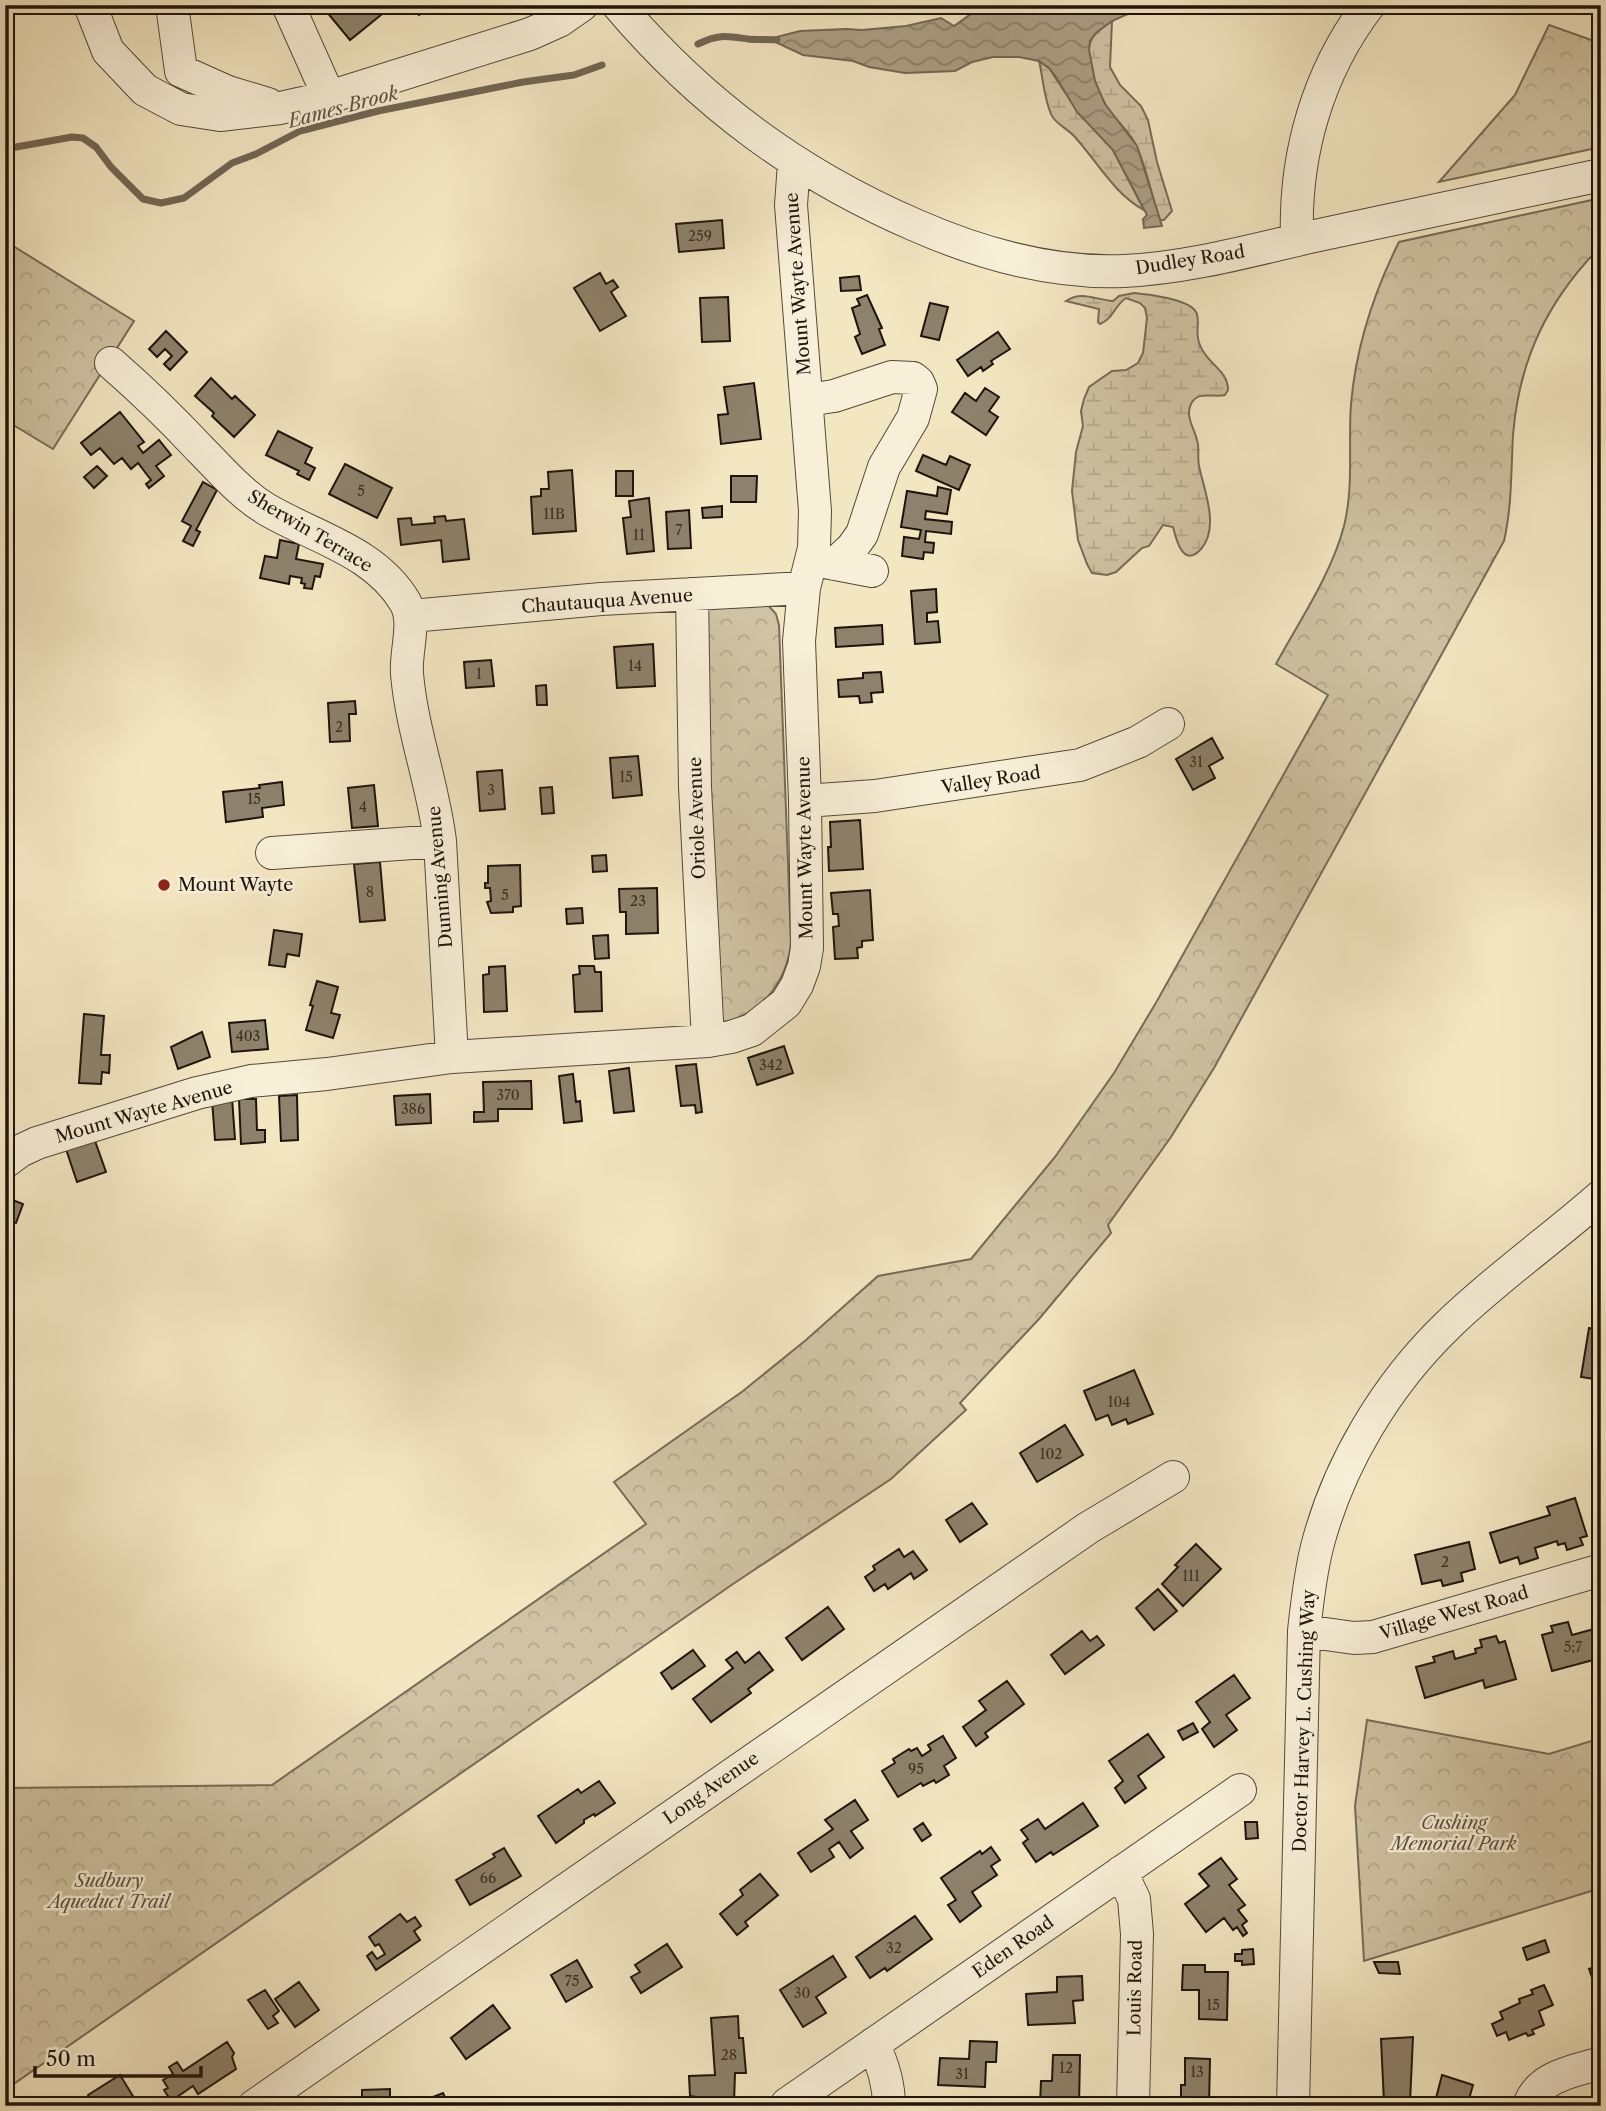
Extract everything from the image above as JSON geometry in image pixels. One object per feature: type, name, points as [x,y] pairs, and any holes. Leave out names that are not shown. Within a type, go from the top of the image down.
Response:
[{"type":"street","points":[[90,5],[108,51],[145,90],[181,109],[220,115],[281,107],[530,34],[582,5]]},
{"type":"street","points":[[161,5],[167,62],[228,92],[281,107]]},
{"type":"street","points":[[172,5],[181,71]]},
{"type":"street","points":[[276,5],[311,81],[326,92]]},
{"type":"street","points":[[288,5],[326,92]]},
{"type":"street","points":[[618,5],[690,82],[747,130],[794,163]]},
{"type":"street","points":[[1297,240],[1301,173],[1314,110],[1334,57],[1369,5]]},
{"type":"street","name":"Dudley Road","points":[[794,163],[843,191],[937,235],[993,254],[1046,266],[1112,271],[1155,268],[1227,256],[1601,175]]},
{"type":"street","name":"Mount Wayte Avenue","points":[[5,1162],[37,1143],[215,1088],[452,1057],[708,1041],[752,1030],[786,1003],[804,966],[808,928],[799,641],[817,570],[815,511],[791,205],[794,163]]},
{"type":"street","name":"Sherwin Terrace","points":[[111,363],[247,496],[266,509],[338,544],[384,576],[402,597],[411,616]]},
{"type":"street","points":[[807,400],[834,396],[892,377],[913,378],[921,389],[913,418],[884,467],[862,534],[852,548],[817,570]]},
{"type":"street","name":"Chautauqua Avenue","points":[[411,616],[601,599],[692,594],[817,570],[872,571]]},
{"type":"street","name":"Oriole Avenue","points":[[692,594],[695,787],[708,1041]]},
{"type":"street","name":"Dunning Avenue","points":[[411,616],[406,661],[407,681],[415,727],[437,813],[452,1057]]},
{"type":"street","name":"Valley Road","points":[[805,801],[875,796],[1080,765],[1138,743],[1168,724]]},
{"type":"street","points":[[272,853],[440,841]]},
{"type":"street","name":"Doctor Harvey L. Cushing Way","points":[[1293,2106],[1304,1631],[1317,1547],[1330,1506],[1360,1442],[1398,1380],[1446,1326],[1601,1196]]},
{"type":"street","name":"Long Avenue","points":[[254,2106],[1088,1528],[1173,1477]]},
{"type":"street","name":"Village West Road","points":[[1304,1631],[1354,1638],[1373,1637],[1601,1570]]},
{"type":"street","name":"Eden Road","points":[[787,2104],[1240,1790]]},
{"type":"street","name":"Louis Road","points":[[1121,1872],[1134,1899],[1136,1926],[1133,2106]]},
{"type":"street","points":[[873,2044],[884,2069],[889,2106]]},
{"type":"street","points":[[1529,2106],[1539,2087],[1550,2080],[1601,2063]]},
{"type":"green space","points":[[1112,21],[1110,67],[1120,85],[1141,106],[1148,120],[1172,211],[1164,220],[1160,220],[1135,143],[1107,107],[1091,70],[1091,39]]},
{"type":"green space","points":[[1549,25],[1597,42],[1601,33],[1601,147],[1439,182],[1515,95]]},
{"type":"green space","points":[[1039,61],[1049,68],[1064,91],[1113,150],[1144,210],[1124,195],[1074,136],[1053,117]]},
{"type":"green space","name":"Sudbury Aqueduct Trail","points":[[1601,198],[1601,246],[1551,309],[1539,332],[1522,381],[1516,407],[1510,502],[1504,541],[1214,1068],[1171,1137],[1108,1225],[1111,1233],[1039,1319],[960,1403],[966,1410],[891,1479],[733,1584],[5,2090],[5,1788],[272,1785],[646,1524],[614,1482],[743,1391],[878,1276],[971,1259],[1055,1157],[1114,1073],[1328,695],[1276,664],[1323,580],[1344,526],[1350,480],[1351,404],[1357,362],[1374,300],[1399,242]]},
{"type":"green space","points":[[5,241],[134,321],[53,449],[5,420]]},
{"type":"green space","points":[[1134,293],[1167,298],[1192,307],[1198,316],[1201,347],[1223,374],[1228,390],[1225,395],[1198,397],[1189,408],[1209,508],[1207,540],[1201,549],[1189,556],[1178,545],[1173,527],[1163,525],[1149,546],[1142,548],[1116,572],[1107,575],[1092,573],[1078,540],[1072,491],[1076,452],[1083,426],[1081,411],[1089,387],[1112,371],[1126,370],[1138,363],[1143,353],[1147,318],[1145,308],[1140,303],[1126,298],[1108,319],[1100,324],[1099,309],[1066,301],[1083,296],[1113,301],[1119,296]]},
{"type":"green space","points":[[766,603],[776,614],[779,625],[791,943],[784,970],[771,993],[751,1011],[726,1022],[717,1019],[704,610],[710,605]]},
{"type":"green space","name":"Cushing Memorial Park","points":[[1367,1720],[1549,1754],[1601,1738],[1601,1888],[1364,1961],[1355,1806]]},
{"type":"water","points":[[1014,5],[1175,5],[1141,8],[1112,21],[1096,33],[1090,41],[1089,50],[1095,81],[1105,104],[1137,146],[1162,226],[1144,228],[1143,219],[1147,215],[1113,150],[1077,112],[1056,77],[1039,61],[1019,57],[993,57],[972,62],[955,71],[905,73],[869,67],[853,61],[803,55],[769,39],[800,31],[906,26],[941,18],[954,26],[971,14]]},
{"type":"building","points":[[321,5],[392,5],[392,6],[350,40]]},
{"type":"building","points":[[411,5],[430,5],[419,15]]},
{"type":"building","points":[[722,220],[724,248],[679,252],[676,224]]},
{"type":"building","points":[[600,273],[606,284],[613,280],[618,287],[611,292],[626,316],[600,331],[574,288]]},
{"type":"building","points":[[859,276],[861,290],[841,291],[840,278]]},
{"type":"building","points":[[867,295],[882,328],[879,329],[885,345],[862,354],[855,337],[860,334],[852,308],[860,305],[857,299]]},
{"type":"building","points":[[728,297],[730,341],[702,342],[700,298]]},
{"type":"building","points":[[930,303],[948,307],[939,340],[921,336]]},
{"type":"building","points":[[166,331],[187,352],[170,370],[164,364],[172,356],[165,349],[157,357],[149,349]]},
{"type":"building","points":[[998,332],[1010,349],[991,361],[993,364],[983,371],[981,367],[968,376],[957,360]]},
{"type":"building","points":[[211,378],[232,399],[235,396],[255,415],[234,437],[195,396]]},
{"type":"building","points":[[754,383],[761,439],[721,444],[718,415],[728,414],[724,387]]},
{"type":"building","points":[[985,388],[999,397],[989,411],[998,417],[986,435],[952,412],[965,393],[976,401]]},
{"type":"building","points":[[120,412],[144,442],[138,446],[143,453],[159,440],[171,455],[156,466],[164,476],[149,488],[146,484],[151,480],[138,463],[131,469],[122,458],[114,464],[100,448],[91,455],[81,443]]},
{"type":"building","points":[[278,431],[312,448],[305,463],[315,468],[309,480],[297,474],[299,471],[266,455]]},
{"type":"building","points":[[923,455],[946,465],[950,456],[970,465],[959,490],[916,471]]},
{"type":"building","points":[[345,464],[392,488],[377,518],[329,494]]},
{"type":"building","points":[[97,466],[107,476],[94,488],[84,477]]},
{"type":"building","points":[[572,470],[576,531],[533,534],[531,497],[541,496],[541,489],[549,489],[548,472]]},
{"type":"building","points":[[616,471],[633,471],[633,496],[616,496]]},
{"type":"building","points":[[731,476],[757,476],[756,502],[731,502]]},
{"type":"building","points":[[203,482],[217,490],[196,530],[200,532],[193,546],[183,541],[191,526],[182,521]]},
{"type":"building","points":[[938,487],[951,490],[947,514],[926,511],[925,519],[952,522],[951,534],[926,531],[925,542],[934,543],[933,553],[924,552],[923,559],[902,556],[904,537],[919,539],[921,530],[901,527],[907,491],[937,496]]},
{"type":"building","points":[[649,498],[654,551],[627,554],[623,518],[631,517],[629,501]]},
{"type":"building","points":[[722,506],[722,517],[703,518],[702,508]]},
{"type":"building","points":[[689,510],[691,548],[668,549],[666,512]]},
{"type":"building","points":[[445,516],[446,521],[464,519],[469,559],[443,562],[441,540],[401,545],[398,519],[411,518],[412,525],[435,523],[434,517]]},
{"type":"building","points":[[280,540],[299,544],[296,559],[323,564],[320,577],[315,576],[312,589],[304,588],[302,578],[290,576],[289,584],[260,578],[265,556],[277,558]]},
{"type":"building","points":[[936,589],[937,612],[927,613],[927,622],[938,621],[940,642],[915,644],[911,591]]},
{"type":"building","points":[[882,625],[883,644],[836,647],[835,628]]},
{"type":"building","points":[[653,644],[655,686],[617,688],[614,647]]},
{"type":"building","points":[[491,660],[494,686],[466,688],[464,662]]},
{"type":"building","points":[[881,672],[883,692],[871,693],[872,702],[860,703],[859,696],[839,697],[838,680],[863,678],[863,673]]},
{"type":"building","points":[[546,685],[547,705],[537,705],[536,686]]},
{"type":"building","points":[[355,701],[356,714],[349,714],[350,741],[330,742],[328,703]]},
{"type":"building","points":[[1212,738],[1223,758],[1209,766],[1215,778],[1193,790],[1176,759]]},
{"type":"building","points":[[638,756],[642,795],[613,798],[610,758]]},
{"type":"building","points":[[502,770],[505,809],[480,811],[477,772]]},
{"type":"building","points":[[282,782],[284,805],[262,808],[263,817],[226,822],[223,792],[260,788],[259,785]]},
{"type":"building","points":[[374,785],[378,826],[352,828],[348,788]]},
{"type":"building","points":[[552,787],[554,813],[542,814],[540,788]]},
{"type":"building","points":[[860,820],[863,869],[829,871],[830,822]]},
{"type":"building","points":[[606,855],[607,871],[593,872],[592,856]]},
{"type":"building","points":[[380,862],[385,920],[360,922],[354,864]]},
{"type":"building","points":[[520,865],[521,906],[513,907],[513,912],[491,913],[487,902],[491,901],[490,888],[485,888],[485,883],[488,883],[488,866]]},
{"type":"building","points":[[657,888],[658,933],[626,934],[626,912],[620,912],[619,889]]},
{"type":"building","points":[[870,890],[873,940],[862,941],[862,947],[857,948],[858,958],[835,959],[833,927],[839,926],[838,914],[833,914],[831,893]]},
{"type":"building","points":[[582,908],[583,923],[567,924],[566,909]]},
{"type":"building","points":[[274,930],[302,934],[299,956],[287,954],[285,967],[269,965]]},
{"type":"building","points":[[608,935],[609,958],[595,959],[593,936]]},
{"type":"building","points":[[505,966],[507,1011],[484,1012],[483,975],[489,974],[489,967]]},
{"type":"building","points":[[579,966],[594,966],[595,972],[601,972],[602,1011],[575,1012],[573,975],[580,974]]},
{"type":"building","points":[[317,981],[338,987],[331,1013],[340,1015],[333,1038],[306,1030]]},
{"type":"building","points":[[84,1014],[104,1016],[101,1055],[110,1055],[109,1073],[102,1072],[101,1084],[79,1083]]},
{"type":"building","points":[[265,1020],[268,1049],[232,1052],[229,1023]]},
{"type":"building","points":[[202,1032],[210,1057],[178,1069],[171,1047]]},
{"type":"building","points":[[784,1046],[793,1073],[757,1085],[748,1058]]},
{"type":"building","points":[[696,1064],[702,1112],[696,1113],[695,1105],[681,1106],[676,1066]]},
{"type":"building","points":[[629,1068],[634,1111],[614,1113],[609,1071]]},
{"type":"building","points":[[573,1074],[576,1102],[580,1101],[582,1121],[564,1123],[559,1076]]},
{"type":"building","points":[[531,1081],[532,1109],[498,1109],[498,1121],[474,1122],[474,1112],[484,1112],[483,1082]]},
{"type":"building","points":[[430,1094],[431,1123],[396,1125],[394,1096]]},
{"type":"building","points":[[297,1095],[298,1140],[281,1141],[279,1096]]},
{"type":"building","points":[[232,1098],[235,1139],[215,1140],[212,1100]]},
{"type":"building","points":[[239,1099],[256,1099],[257,1130],[265,1130],[265,1142],[241,1144]]},
{"type":"building","points":[[94,1138],[106,1172],[77,1182],[66,1149]]},
{"type":"building","points":[[5,1197],[23,1204],[16,1223],[5,1219]]},
{"type":"building","points":[[1589,1328],[1601,1330],[1601,1380],[1581,1377]]},
{"type":"building","points":[[1134,1370],[1153,1414],[1128,1424],[1126,1419],[1112,1425],[1108,1415],[1096,1420],[1084,1391]]},
{"type":"building","points":[[1065,1425],[1083,1455],[1037,1482],[1020,1453]]},
{"type":"building","points":[[1575,1498],[1587,1536],[1580,1538],[1583,1545],[1567,1550],[1565,1543],[1558,1545],[1557,1541],[1535,1548],[1538,1558],[1520,1564],[1518,1557],[1500,1563],[1490,1533],[1550,1515],[1547,1507]]},
{"type":"building","points":[[972,1503],[987,1524],[960,1542],[946,1520]]},
{"type":"building","points":[[1469,1542],[1475,1569],[1461,1573],[1463,1581],[1443,1586],[1441,1580],[1422,1584],[1415,1555]]},
{"type":"building","points":[[1196,1544],[1221,1569],[1183,1606],[1162,1584],[1178,1567],[1175,1565]]},
{"type":"building","points":[[899,1549],[904,1557],[913,1551],[927,1570],[914,1579],[911,1573],[888,1589],[885,1584],[874,1591],[865,1577],[875,1570],[873,1566]]},
{"type":"building","points":[[1158,1589],[1177,1611],[1154,1630],[1136,1608]]},
{"type":"building","points":[[828,1607],[844,1629],[802,1660],[786,1638]]},
{"type":"building","points":[[1601,1620],[1601,1658],[1552,1671],[1542,1635],[1553,1632],[1551,1626],[1568,1622],[1572,1635],[1594,1629],[1592,1622]]},
{"type":"building","points":[[1082,1631],[1090,1641],[1097,1636],[1104,1645],[1065,1674],[1051,1655]]},
{"type":"building","points":[[1496,1636],[1499,1643],[1505,1641],[1516,1679],[1485,1688],[1483,1680],[1425,1698],[1416,1667],[1435,1662],[1433,1657],[1453,1651],[1455,1659],[1476,1653],[1475,1649],[1482,1647],[1480,1640]]},
{"type":"building","points":[[693,1650],[705,1666],[672,1689],[661,1673]]},
{"type":"building","points":[[737,1652],[745,1663],[759,1652],[773,1670],[748,1689],[751,1693],[711,1722],[693,1699],[733,1668],[726,1660]]},
{"type":"building","points":[[1234,1675],[1250,1698],[1226,1715],[1237,1730],[1214,1747],[1202,1729],[1210,1722],[1196,1702]]},
{"type":"building","points":[[1007,1681],[1024,1704],[985,1733],[988,1737],[976,1746],[963,1727],[986,1710],[979,1701]]},
{"type":"building","points":[[1193,1723],[1198,1732],[1183,1740],[1178,1731]]},
{"type":"building","points":[[1148,1734],[1164,1757],[1138,1776],[1146,1788],[1125,1803],[1115,1788],[1123,1781],[1109,1761]]},
{"type":"building","points":[[943,1736],[956,1758],[944,1766],[949,1775],[936,1783],[934,1780],[923,1786],[921,1783],[898,1797],[882,1771],[895,1763],[893,1759],[909,1749],[911,1751],[917,1748],[922,1756],[931,1750],[928,1745]]},
{"type":"building","points":[[599,1781],[615,1803],[584,1820],[584,1823],[556,1843],[538,1816],[578,1789],[581,1793]]},
{"type":"building","points":[[855,1800],[868,1820],[851,1831],[863,1848],[850,1858],[839,1842],[829,1849],[834,1857],[811,1872],[798,1853],[833,1829],[825,1820]]},
{"type":"building","points":[[1083,1803],[1098,1826],[1053,1855],[1051,1852],[1036,1862],[1023,1843],[1028,1839],[1021,1830],[1038,1819],[1045,1829]]},
{"type":"building","points":[[1245,1822],[1257,1822],[1258,1838],[1246,1839]]},
{"type":"building","points":[[923,1823],[931,1835],[922,1841],[914,1829]]},
{"type":"building","points":[[991,1847],[1000,1860],[991,1866],[997,1875],[972,1892],[981,1906],[960,1922],[948,1905],[956,1900],[941,1878],[980,1851],[982,1854]]},
{"type":"building","points":[[504,1848],[521,1876],[470,1905],[456,1880],[495,1857],[493,1854]]},
{"type":"building","points":[[1221,1858],[1237,1879],[1229,1885],[1245,1905],[1238,1910],[1247,1921],[1242,1925],[1247,1933],[1243,1936],[1237,1927],[1233,1930],[1224,1918],[1206,1932],[1185,1904],[1209,1886],[1199,1874]]},
{"type":"building","points":[[760,1874],[778,1895],[745,1922],[748,1926],[737,1935],[720,1914],[743,1895],[740,1890]]},
{"type":"building","points":[[400,1914],[407,1922],[415,1917],[421,1926],[414,1931],[420,1940],[376,1970],[367,1956],[372,1952],[377,1959],[385,1954],[379,1944],[375,1946],[369,1937]]},
{"type":"building","points":[[915,1916],[932,1939],[887,1971],[885,1968],[870,1978],[856,1957]]},
{"type":"building","points":[[1545,1940],[1549,1952],[1527,1960],[1523,1948]]},
{"type":"building","points":[[667,1944],[682,1967],[641,1993],[631,1977],[640,1972],[635,1965]]},
{"type":"building","points":[[1253,1949],[1254,1964],[1242,1965],[1242,1961],[1235,1961],[1235,1954]]},
{"type":"building","points":[[833,1956],[846,1977],[816,1997],[826,2013],[803,2027],[780,1990]]},
{"type":"building","points":[[577,1960],[592,1987],[566,2002],[551,1975]]},
{"type":"building","points":[[1374,1962],[1398,1962],[1400,1974],[1379,1973]]},
{"type":"building","points":[[1183,1965],[1205,1965],[1205,1972],[1228,1972],[1227,2020],[1199,2019],[1199,1990],[1182,1990]]},
{"type":"building","points":[[1601,1965],[1601,2004],[1589,1969]]},
{"type":"building","points":[[1082,1976],[1083,2000],[1073,2001],[1075,2023],[1028,2025],[1026,1994],[1057,1992],[1057,1977]]},
{"type":"building","points":[[299,1982],[319,2010],[295,2027],[275,1999]]},
{"type":"building","points":[[1544,1985],[1553,2005],[1539,2011],[1544,2025],[1532,2030],[1534,2034],[1528,2036],[1526,2033],[1509,2040],[1506,2032],[1497,2036],[1492,2024],[1503,2019],[1500,2012],[1520,2003],[1519,1999],[1533,1994],[1531,1990]]},
{"type":"building","points":[[265,1990],[279,2011],[273,2016],[278,2023],[268,2029],[248,2000]]},
{"type":"building","points":[[493,2005],[510,2028],[466,2059],[451,2038]]},
{"type":"building","points":[[738,2016],[746,2073],[735,2073],[734,2103],[690,2096],[689,2076],[715,2075],[711,2018]]},
{"type":"building","points":[[1413,2037],[1410,2102],[1384,2103],[1381,2039]]},
{"type":"building","points":[[970,2041],[997,2042],[996,2062],[986,2062],[985,2087],[938,2085],[940,2058],[969,2059]]},
{"type":"building","points":[[227,2042],[234,2053],[232,2057],[236,2069],[198,2094],[193,2086],[171,2101],[164,2090],[168,2088],[163,2080],[173,2074],[169,2067],[177,2062],[183,2071]]},
{"type":"building","points":[[1053,2055],[1080,2055],[1079,2106],[1040,2105],[1041,2081],[1052,2081]]},
{"type":"building","points":[[1185,2058],[1210,2059],[1209,2106],[1181,2106],[1181,2085],[1185,2085]]},
{"type":"building","points":[[120,2075],[139,2106],[95,2106],[88,2095]]},
{"type":"building","points":[[1442,2075],[1473,2085],[1467,2106],[1434,2106]]},
{"type":"building","points":[[390,2089],[390,2106],[362,2106],[362,2090]]},
{"type":"building","points":[[443,2093],[449,2106],[422,2106],[420,2102]]},
{"type":"waterway","name":"Eames Brook","points":[[698,44],[723,37],[777,40]]},
{"type":"waterway","name":"Eames Brook","points":[[5,149],[72,137],[83,138],[96,147],[111,167],[143,199],[161,203],[184,198],[232,163],[300,131],[378,111],[523,82],[574,75],[602,65]]},
{"type":"place","name":"Mount Wayte","points":[[164,885]]}]
